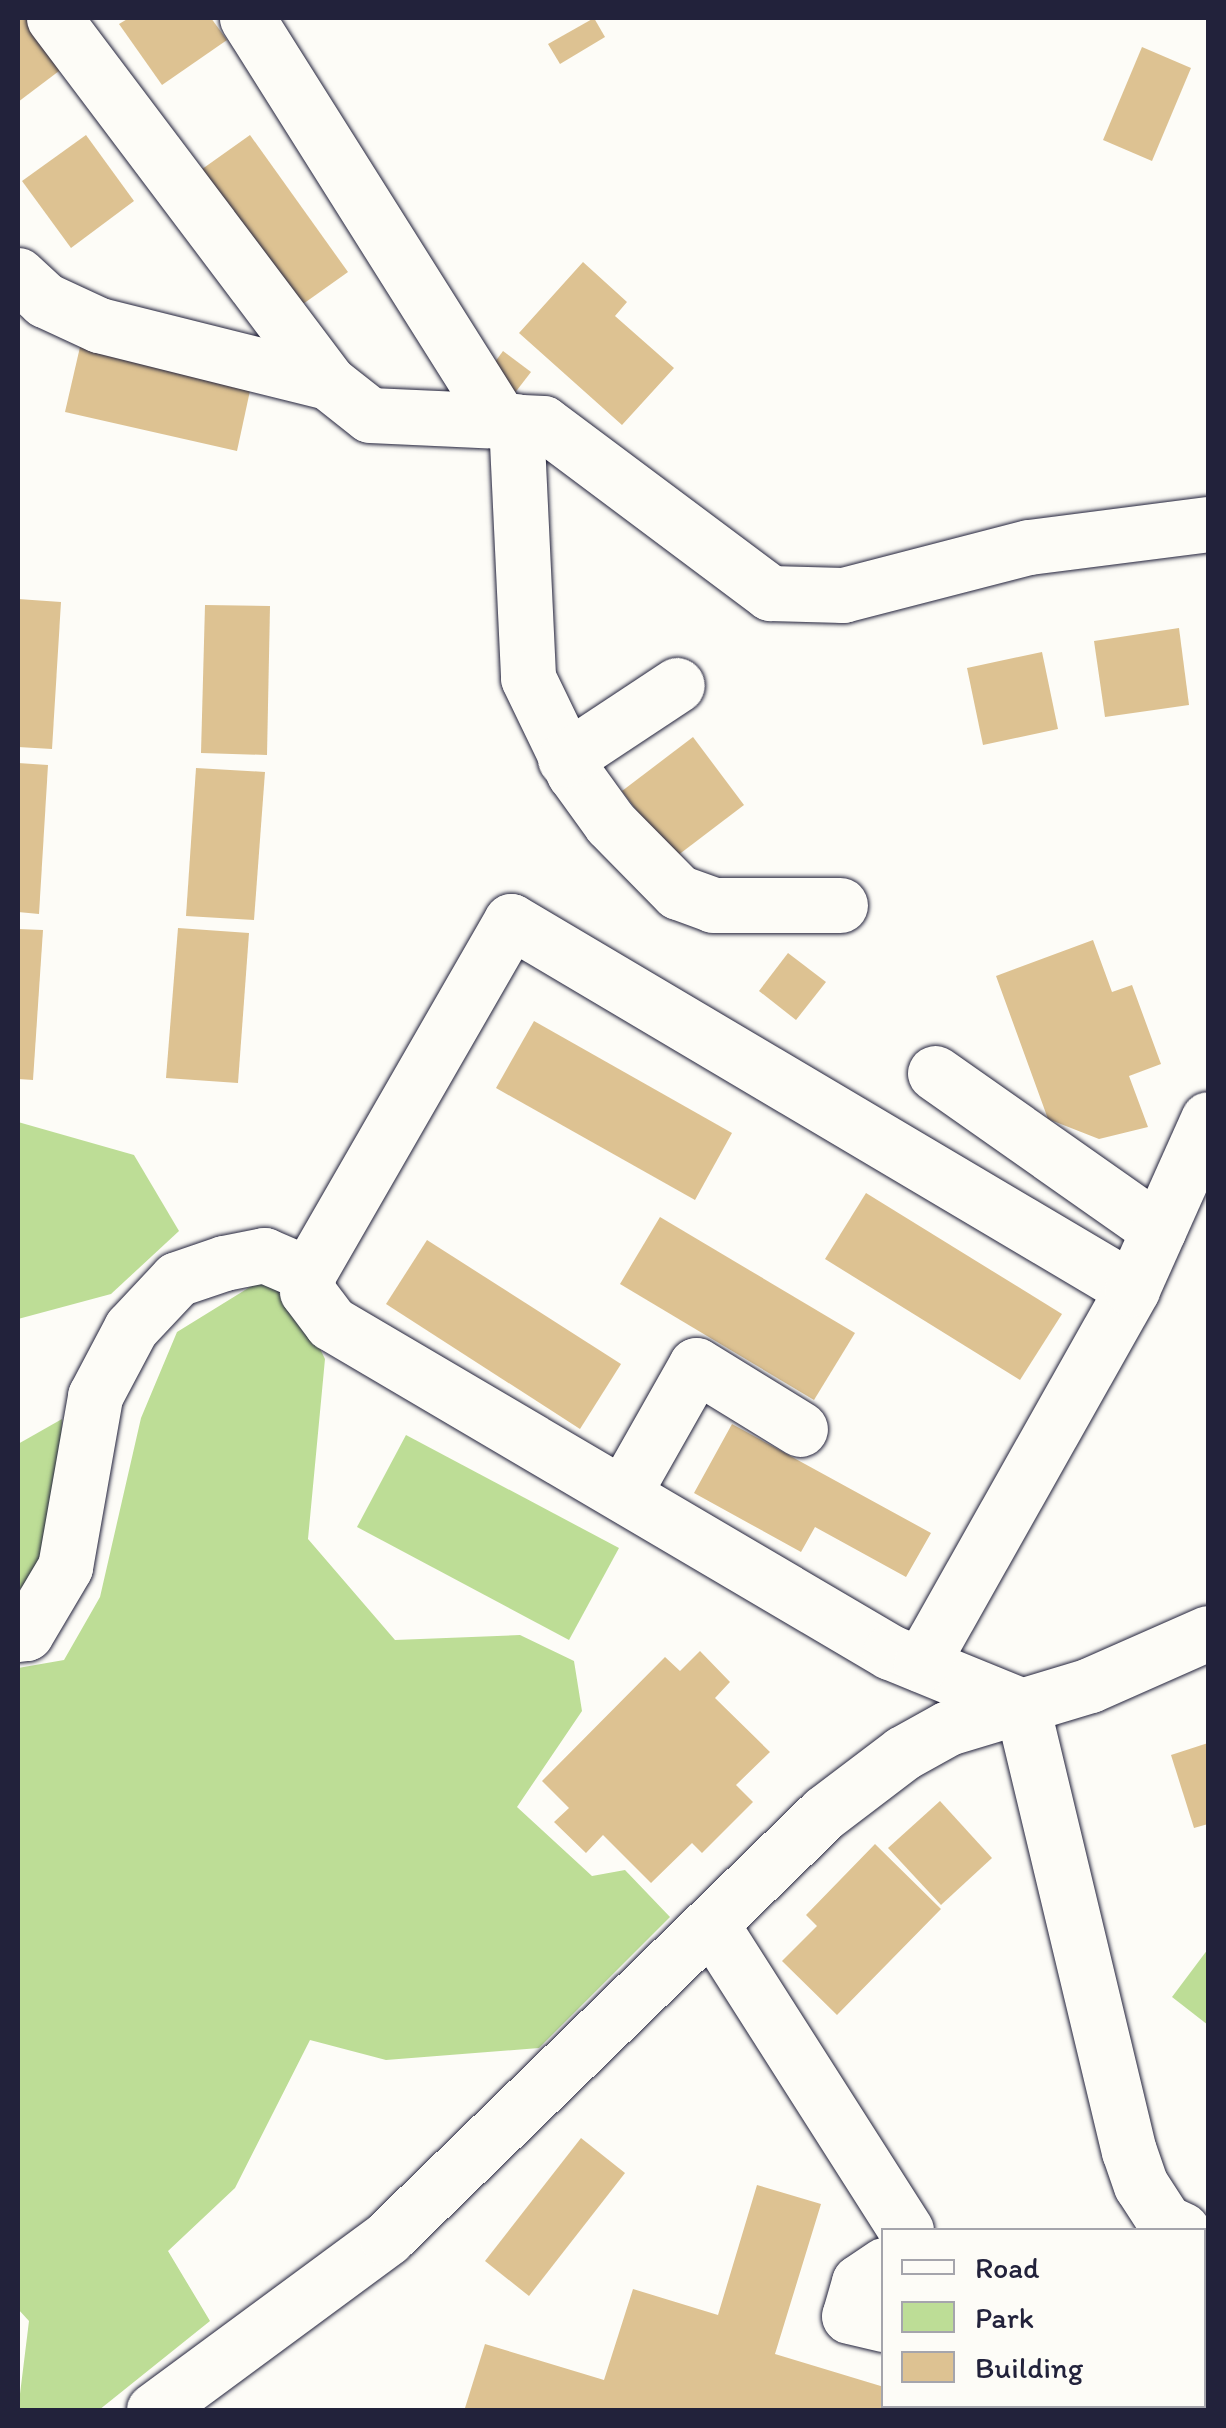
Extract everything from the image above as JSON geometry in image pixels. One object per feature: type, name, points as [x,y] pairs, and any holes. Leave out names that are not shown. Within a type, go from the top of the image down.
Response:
[{"type":"street","points":[[54,18],[328,382],[370,415],[543,423],[770,592],[843,595],[1029,548],[1208,524]]},
{"type":"street","points":[[248,18],[508,421],[528,678],[565,759],[610,823],[678,892],[713,904],[840,904]]},
{"type":"street","points":[[18,275],[45,300],[99,325],[328,382]]},
{"type":"street","points":[[565,759],[678,684]]},
{"type":"street","points":[[1022,1706],[921,1664],[331,1322],[307,1292],[308,1274],[510,920],[1132,1289]]},
{"type":"street","points":[[935,1074],[1158,1230]]},
{"type":"street","points":[[921,1664],[1132,1289],[1208,1119]]},
{"type":"street","points":[[18,1634],[26,1633],[66,1567],[95,1396],[131,1328],[177,1278],[224,1263],[264,1255],[308,1274]]},
{"type":"street","points":[[623,1494],[696,1365],[800,1429]]},
{"type":"street","points":[[154,2410],[387,2238],[824,1813],[903,1752],[948,1728],[1090,1685],[1208,1633]]},
{"type":"street","points":[[1022,1706],[1129,2151],[1157,2210],[1180,2228]]},
{"type":"street","points":[[711,1924],[905,2228]]},
{"type":"street","points":[[881,2267],[859,2282],[849,2316],[881,2323]]},
{"type":"green space","points":[[18,1122],[134,1155],[179,1231],[111,1294],[18,1319]]},
{"type":"green space","points":[[266,1277],[288,1283],[325,1359],[308,1539],[395,1640],[520,1635],[574,1661],[582,1711],[517,1807],[592,1876],[625,1870],[670,1917],[539,2048],[386,2060],[310,2040],[235,2188],[168,2251],[210,2321],[99,2410],[18,2410],[29,2321],[18,2309],[18,1668],[64,1660],[100,1597],[141,1418],[177,1332]]},
{"type":"green space","points":[[62,1419],[57,1550],[18,1591],[18,1444]]},
{"type":"green space","points":[[406,1435],[619,1548],[569,1640],[357,1527]]},
{"type":"green space","points":[[1208,1949],[1208,2025],[1172,1997]]},
{"type":"building","points":[[18,18],[32,18],[67,65],[18,102]]},
{"type":"building","points":[[129,18],[211,18],[227,40],[162,85],[119,24]]},
{"type":"building","points":[[594,18],[605,37],[560,64],[548,44]]},
{"type":"building","points":[[1142,47],[1191,68],[1152,161],[1103,140]]},
{"type":"building","points":[[86,135],[134,201],[71,248],[22,181]]},
{"type":"building","points":[[250,135],[348,272],[296,309],[198,172]]},
{"type":"building","points":[[583,262],[627,302],[615,316],[674,368],[622,425],[519,333]]},
{"type":"building","points":[[80,347],[251,386],[237,451],[65,412]]},
{"type":"building","points":[[503,351],[531,372],[514,394],[487,373]]},
{"type":"building","points":[[18,599],[61,602],[52,749],[18,747]]},
{"type":"building","points":[[205,605],[270,606],[267,755],[201,753]]},
{"type":"building","points":[[1179,628],[1189,705],[1105,717],[1094,641]]},
{"type":"building","points":[[1042,652],[1058,729],[983,745],[967,668]]},
{"type":"building","points":[[693,737],[744,805],[673,859],[622,791]]},
{"type":"building","points":[[18,763],[48,765],[39,914],[18,912]]},
{"type":"building","points":[[196,768],[265,772],[254,920],[186,916]]},
{"type":"building","points":[[178,928],[249,933],[238,1083],[166,1078]]},
{"type":"building","points":[[18,929],[43,930],[33,1080],[18,1079]]},
{"type":"building","points":[[1093,940],[1112,992],[1132,985],[1161,1064],[1129,1076],[1148,1127],[1099,1139],[1048,1119],[996,976]]},
{"type":"building","points":[[788,953],[826,982],[796,1020],[759,991]]},
{"type":"building","points":[[534,1021],[732,1133],[695,1200],[496,1088]]},
{"type":"building","points":[[866,1193],[1062,1314],[1020,1380],[825,1259]]},
{"type":"building","points":[[660,1217],[855,1333],[814,1400],[620,1284]]},
{"type":"building","points":[[427,1240],[621,1364],[580,1429],[386,1304]]},
{"type":"building","points":[[732,1424],[931,1533],[906,1577],[815,1527],[801,1552],[694,1493]]},
{"type":"building","points":[[700,1651],[730,1682],[715,1698],[770,1752],[736,1785],[753,1802],[702,1853],[692,1843],[651,1883],[603,1835],[586,1853],[554,1822],[569,1808],[542,1781],[665,1657],[680,1671]]},
{"type":"building","points":[[1208,1743],[1208,1824],[1194,1828],[1171,1755]]},
{"type":"building","points":[[940,1801],[992,1858],[941,1905],[888,1848]]},
{"type":"building","points":[[875,1844],[941,1909],[837,2015],[782,1961],[817,1926],[806,1915]]},
{"type":"building","points":[[581,2138],[625,2173],[529,2296],[485,2261]]},
{"type":"building","points":[[757,2185],[821,2204],[775,2354],[881,2386],[881,2408],[907,2408],[906,2410],[465,2408],[485,2344],[604,2380],[633,2289],[718,2315]]},
{"type":"building","points":[[1206,2381],[1208,2410],[1183,2410],[1206,2408]]}]
